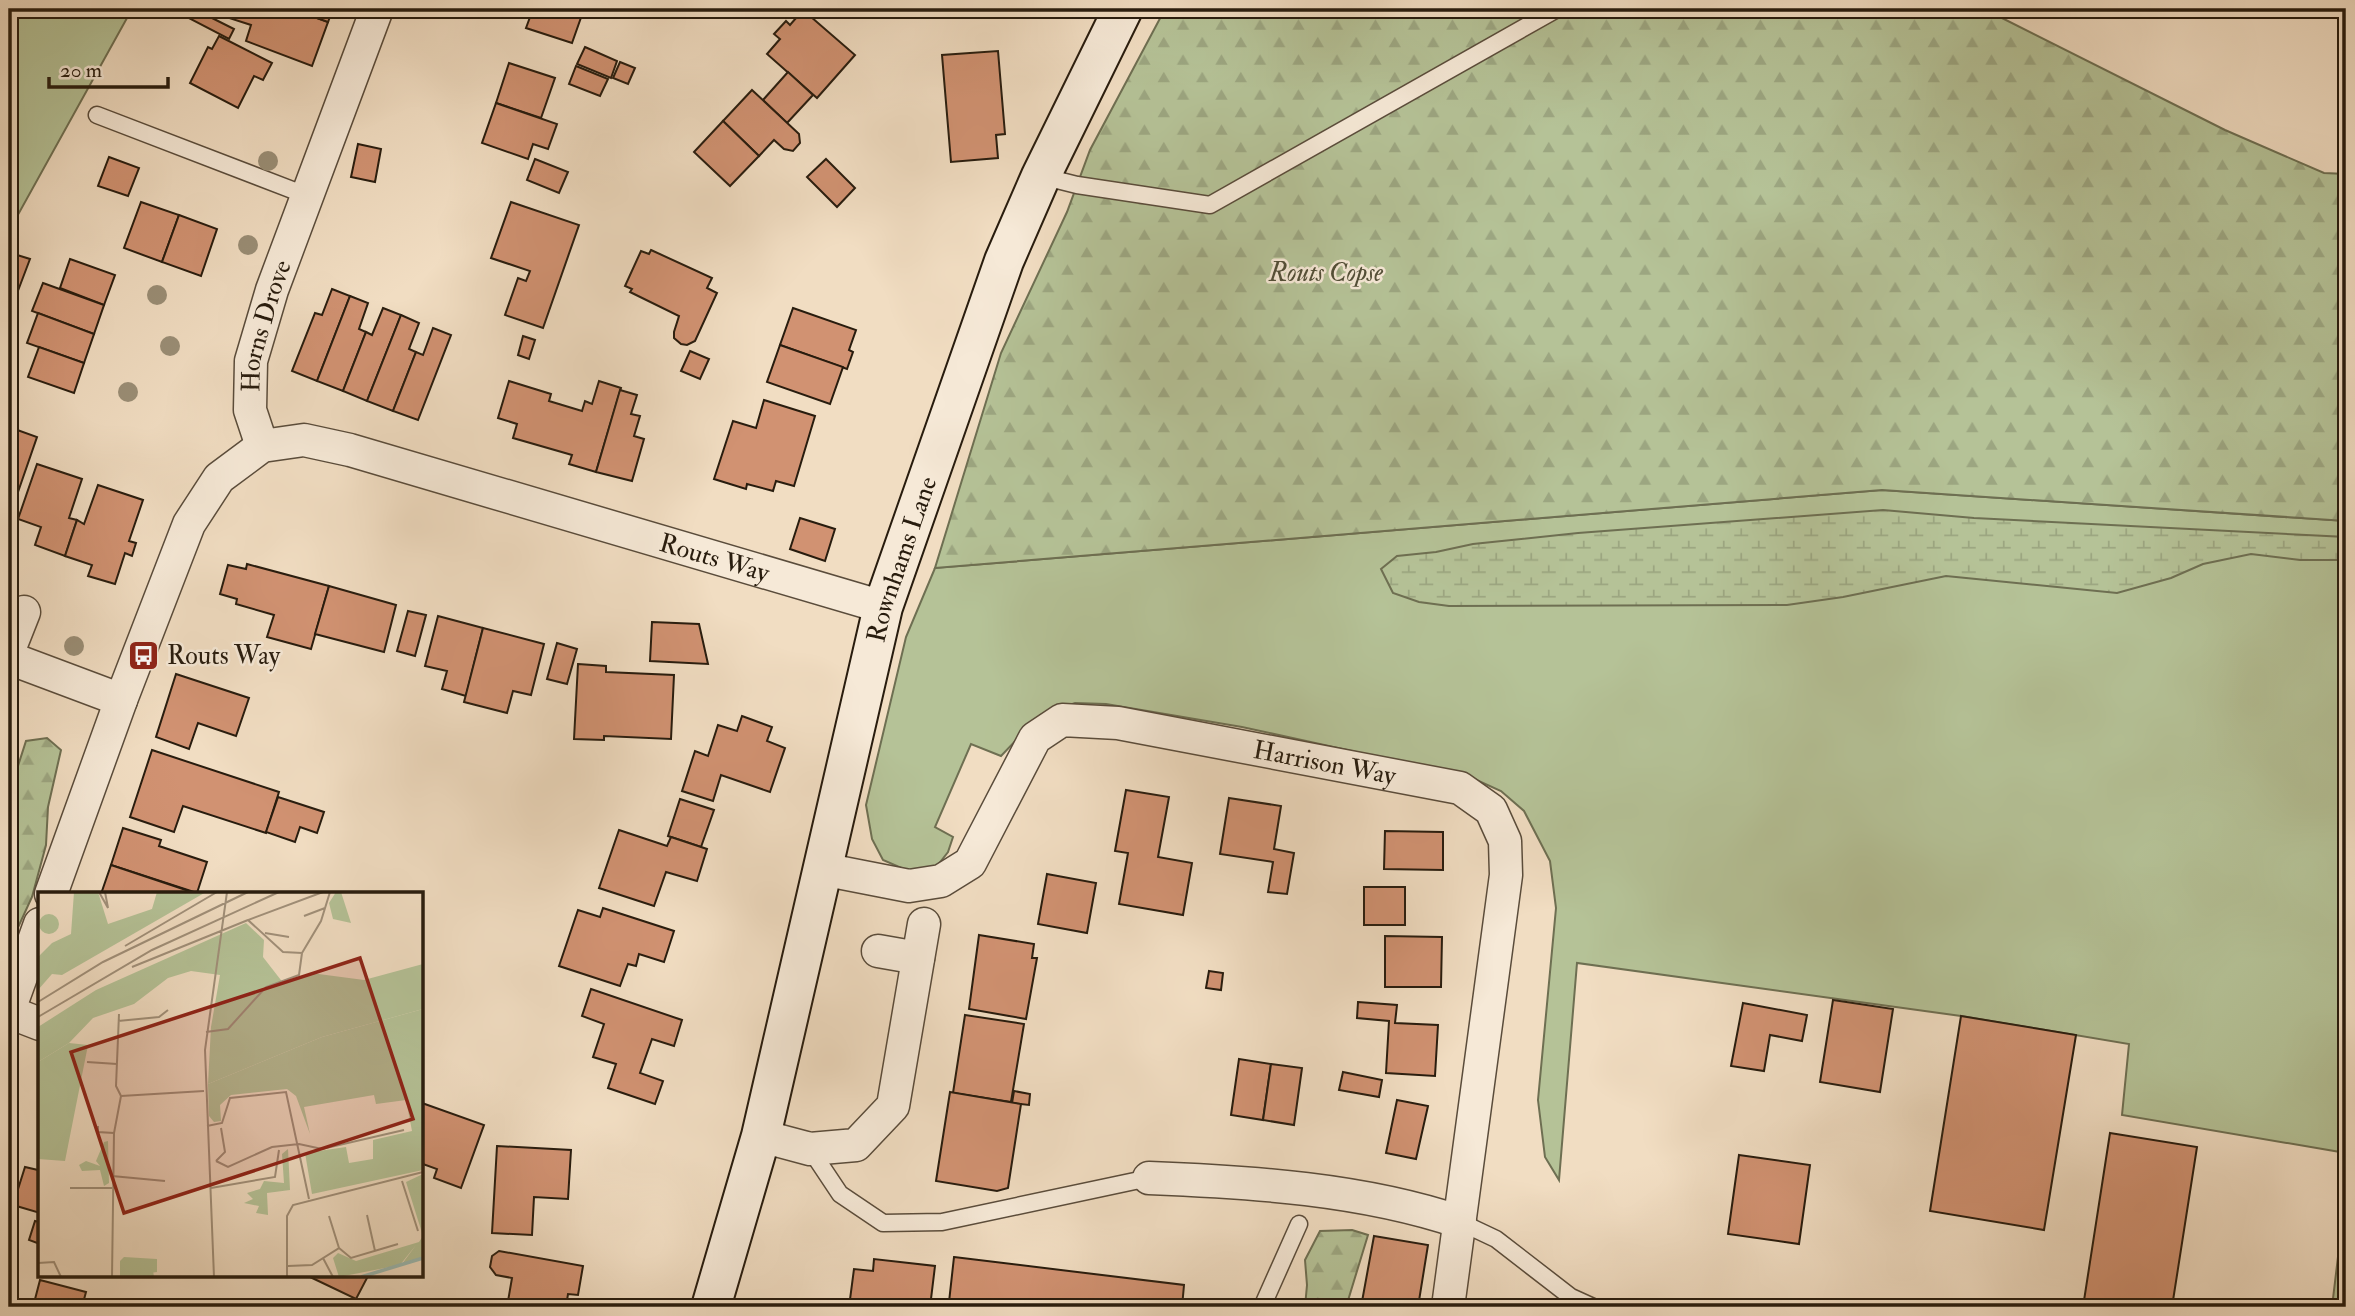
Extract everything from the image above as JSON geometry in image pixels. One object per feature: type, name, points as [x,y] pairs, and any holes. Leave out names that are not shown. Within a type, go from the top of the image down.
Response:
[{"type":"street","name":"Horns Drove","points":[[262,446],[250,410],[251,361],[272,290],[377,9]]},
{"type":"street","name":"Rownhams Lane","points":[[712,1307],[761,1136],[883,607],[987,307],[1041,176],[1123,9]]},
{"type":"street","name":"Routs Way","points":[[262,446],[304,440],[350,450],[883,607]]},
{"type":"street","points":[[52,892],[121,700],[189,524],[219,478],[262,446]]},
{"type":"street","points":[[9,650],[24,612]]},
{"type":"street","points":[[9,658],[121,700]]},
{"type":"street","name":"Harrison Way","points":[[822,869],[909,886],[941,881],[970,863],[1035,738],[1062,720],[1118,723],[1460,788],[1491,810],[1505,841],[1506,875],[1448,1307]]},
{"type":"street","points":[[761,1136],[810,1149],[856,1145],[893,1107],[925,924]]},
{"type":"street","points":[[38,930],[9,1011],[38,1023]]},
{"type":"street","points":[[878,951],[918,958]]},
{"type":"street","points":[[1149,1178],[1249,1182],[1415,1207],[1460,1222]]},
{"type":"lane","points":[[1041,176],[1077,185],[1210,205],[1557,9]]},
{"type":"lane","points":[[97,115],[308,196]]},
{"type":"lane","points":[[810,1149],[840,1194],[883,1223],[942,1222],[1149,1178]]},
{"type":"lane","points":[[1460,1222],[1496,1239],[1571,1297],[1593,1307]]},
{"type":"lane","points":[[1262,1307],[1299,1224]]},
{"type":"green space","points":[[9,9],[132,9],[9,231]]},
{"type":"green space","name":"Routs Copse","points":[[1165,9],[1726,9],[1728,13],[1790,9],[1982,9],[1996,15],[2225,130],[2324,173],[2346,174],[2346,521],[1882,490],[935,568],[1001,353],[1067,212],[1090,150]]},
{"type":"green space","points":[[1882,490],[2346,521],[2346,1153],[2122,1115],[2129,1044],[1961,1016],[1577,963],[1559,1180],[1545,1157],[1538,1100],[1556,908],[1550,861],[1524,811],[1501,791],[1470,777],[1242,727],[1106,704],[1075,703],[1040,715],[1001,756],[971,744],[935,827],[953,837],[948,852],[937,866],[923,873],[906,870],[883,860],[872,839],[866,805],[906,637],[935,568]]},
{"type":"green space","points":[[1883,510],[1974,518],[2346,537],[2346,560],[2300,560],[2251,554],[2203,564],[2171,578],[2117,593],[1946,576],[1843,597],[1787,605],[1449,606],[1419,602],[1393,593],[1381,569],[1397,556],[1436,552],[1473,544],[1578,533]]},
{"type":"green space","points":[[47,738],[61,750],[48,807],[46,845],[32,897],[9,947],[9,778],[17,769],[26,741]]},
{"type":"green space","points":[[2346,1190],[2346,1307],[2332,1307]]},
{"type":"green space","points":[[1352,1230],[1368,1235],[1346,1307],[1305,1307],[1305,1260],[1320,1231]]},
{"type":"building","points":[[182,9],[212,9],[208,16],[234,29],[229,39],[179,13]]},
{"type":"building","points":[[233,9],[292,9],[328,22],[312,66],[246,41],[251,25],[229,18]]},
{"type":"building","points":[[292,9],[333,9],[328,22]]},
{"type":"building","points":[[533,9],[584,9],[572,43],[526,28]]},
{"type":"building","points":[[920,9],[973,9],[974,12],[921,16]]},
{"type":"building","points":[[803,10],[855,55],[817,98],[767,54],[780,39],[774,34],[786,21],[790,25]]},
{"type":"building","points":[[219,36],[272,63],[263,80],[254,76],[238,108],[190,83],[208,47],[212,49]]},
{"type":"building","points":[[585,47],[617,61],[611,78],[577,64]]},
{"type":"building","points":[[998,51],[1005,134],[996,135],[998,158],[951,162],[942,55]]},
{"type":"building","points":[[620,62],[635,68],[628,84],[613,78]]},
{"type":"building","points":[[509,63],[555,78],[541,118],[496,103]]},
{"type":"building","points":[[576,66],[608,79],[600,96],[569,84]]},
{"type":"building","points":[[788,72],[813,95],[787,123],[763,100]]},
{"type":"building","points":[[752,90],[799,134],[800,143],[793,151],[784,149],[774,140],[759,156],[723,121]]},
{"type":"building","points":[[496,103],[557,124],[548,149],[533,144],[528,159],[482,143]]},
{"type":"building","points":[[723,121],[759,156],[730,186],[694,152]]},
{"type":"building","points":[[358,144],[381,149],[375,182],[351,177]]},
{"type":"building","points":[[109,157],[139,168],[128,196],[98,186]]},
{"type":"building","points":[[535,159],[568,172],[559,193],[527,180]]},
{"type":"building","points":[[826,159],[855,188],[837,207],[807,177]]},
{"type":"building","points":[[141,202],[179,215],[162,262],[124,248]]},
{"type":"building","points":[[511,202],[579,225],[543,328],[505,315],[518,278],[526,281],[530,271],[491,258]]},
{"type":"building","points":[[179,215],[217,229],[201,276],[162,262]]},
{"type":"building","points":[[651,250],[712,278],[707,288],[717,293],[695,341],[687,345],[674,338],[679,316],[630,292],[632,289],[625,286],[641,251],[649,254]]},
{"type":"building","points":[[14,254],[30,259],[16,296],[9,293],[9,270]]},
{"type":"building","points":[[70,259],[115,275],[104,305],[60,288]]},
{"type":"building","points":[[43,283],[104,305],[94,334],[32,311]]},
{"type":"building","points":[[332,289],[350,296],[317,381],[292,371],[315,313],[322,315]]},
{"type":"building","points":[[350,296],[368,303],[359,329],[366,332],[343,391],[317,381]]},
{"type":"building","points":[[383,308],[401,315],[367,401],[343,391],[366,332],[372,335]]},
{"type":"building","points":[[793,308],[856,330],[849,350],[853,352],[847,369],[780,345]]},
{"type":"building","points":[[38,313],[94,334],[84,363],[27,343]]},
{"type":"building","points":[[401,315],[419,323],[409,349],[416,352],[393,411],[367,401]]},
{"type":"building","points":[[433,328],[451,335],[418,420],[393,411],[416,352],[423,355]]},
{"type":"building","points":[[523,336],[535,340],[529,359],[518,355]]},
{"type":"building","points":[[780,345],[843,367],[830,404],[767,382]]},
{"type":"building","points":[[39,347],[84,363],[74,393],[28,377]]},
{"type":"building","points":[[690,351],[709,359],[700,379],[681,371]]},
{"type":"building","points":[[509,381],[551,394],[549,401],[582,411],[585,401],[592,404],[599,381],[621,388],[596,472],[569,464],[572,455],[513,438],[517,424],[498,418]]},
{"type":"building","points":[[620,390],[637,395],[631,414],[640,416],[634,436],[644,439],[632,481],[596,472]]},
{"type":"building","points":[[764,400],[815,416],[794,486],[776,481],[773,491],[747,484],[746,489],[714,479],[733,421],[756,428]]},
{"type":"building","points":[[9,427],[37,437],[18,492],[9,489]]},
{"type":"building","points":[[37,464],[82,479],[69,518],[77,520],[65,556],[35,545],[41,527],[18,519]]},
{"type":"building","points":[[98,485],[143,500],[129,541],[136,543],[132,556],[125,553],[115,584],[88,576],[92,565],[65,556],[77,520],[84,524]]},
{"type":"building","points":[[800,518],[835,529],[825,561],[790,549]]},
{"type":"building","points":[[247,564],[329,586],[311,649],[267,637],[274,615],[236,604],[237,599],[220,594],[228,565],[246,569]]},
{"type":"building","points":[[329,586],[396,605],[384,652],[315,634]]},
{"type":"building","points":[[408,611],[426,615],[415,656],[397,651]]},
{"type":"building","points":[[438,616],[483,628],[466,696],[442,689],[447,671],[425,666]]},
{"type":"building","points":[[652,622],[699,624],[708,664],[650,661]]},
{"type":"building","points":[[483,628],[544,644],[531,695],[513,691],[507,713],[464,702]]},
{"type":"building","points":[[557,643],[577,649],[567,684],[547,679]]},
{"type":"building","points":[[578,664],[606,666],[606,672],[674,675],[671,739],[604,736],[604,740],[574,739]]},
{"type":"building","points":[[176,674],[249,698],[236,736],[198,723],[189,749],[156,737]]},
{"type":"building","points":[[742,716],[772,727],[767,741],[785,748],[770,792],[721,775],[713,801],[682,791],[695,751],[708,756],[718,725],[737,731]]},
{"type":"building","points":[[152,750],[279,792],[266,833],[183,806],[174,832],[130,817]]},
{"type":"building","points":[[1126,790],[1169,797],[1158,857],[1192,863],[1183,915],[1119,904],[1128,853],[1115,851]]},
{"type":"building","points":[[278,797],[324,812],[317,833],[300,827],[295,842],[266,832]]},
{"type":"building","points":[[1229,798],[1281,806],[1274,849],[1294,853],[1287,894],[1268,892],[1273,862],[1220,854]]},
{"type":"building","points":[[680,799],[714,810],[701,847],[668,836]]},
{"type":"building","points":[[123,828],[161,840],[159,846],[207,862],[197,892],[111,865]]},
{"type":"building","points":[[619,830],[667,846],[671,837],[707,849],[697,881],[666,872],[654,906],[599,888]]},
{"type":"building","points":[[1385,831],[1443,832],[1443,870],[1384,869]]},
{"type":"building","points":[[111,865],[192,892],[102,892]]},
{"type":"building","points":[[1047,874],[1096,883],[1087,933],[1038,924]]},
{"type":"building","points":[[1364,887],[1405,887],[1405,925],[1364,925]]},
{"type":"building","points":[[603,908],[674,931],[664,962],[639,954],[636,966],[628,964],[620,986],[559,966],[578,910],[600,917]]},
{"type":"building","points":[[979,935],[1034,944],[1032,958],[1037,958],[1026,1019],[969,1009]]},
{"type":"building","points":[[1385,936],[1442,937],[1441,987],[1385,987]]},
{"type":"building","points":[[1209,971],[1223,973],[1221,990],[1206,988]]},
{"type":"building","points":[[591,989],[682,1020],[674,1046],[652,1039],[640,1073],[663,1081],[655,1104],[608,1088],[616,1064],[593,1057],[604,1024],[582,1016]]},
{"type":"building","points":[[1833,1000],[1893,1009],[1880,1092],[1820,1082]]},
{"type":"building","points":[[1358,1002],[1397,1005],[1395,1023],[1438,1025],[1435,1076],[1386,1073],[1389,1021],[1357,1018]]},
{"type":"building","points":[[1743,1003],[1807,1015],[1802,1041],[1770,1035],[1764,1071],[1731,1066]]},
{"type":"building","points":[[965,1015],[1024,1024],[1011,1102],[953,1093]]},
{"type":"building","points":[[1961,1016],[2076,1035],[2044,1230],[1930,1211]]},
{"type":"building","points":[[1239,1059],[1271,1064],[1263,1120],[1231,1115]]},
{"type":"building","points":[[1271,1064],[1302,1068],[1294,1125],[1263,1120]]},
{"type":"building","points":[[1343,1072],[1382,1080],[1379,1097],[1339,1090]]},
{"type":"building","points":[[1014,1091],[1030,1094],[1029,1105],[1012,1103]]},
{"type":"building","points":[[950,1092],[1021,1104],[1008,1188],[997,1191],[936,1181]]},
{"type":"building","points":[[1397,1100],[1428,1106],[1416,1159],[1386,1153]]},
{"type":"building","points":[[424,1104],[484,1125],[461,1188],[434,1178],[437,1169],[424,1164]]},
{"type":"building","points":[[2110,1133],[2197,1147],[2172,1307],[2083,1307]]},
{"type":"building","points":[[497,1146],[571,1150],[568,1199],[534,1197],[532,1235],[492,1233]]},
{"type":"building","points":[[1739,1155],[1810,1165],[1799,1244],[1728,1234]]},
{"type":"building","points":[[25,1167],[38,1170],[38,1212],[13,1205]]},
{"type":"building","points":[[35,1221],[38,1222],[38,1243],[29,1240]]},
{"type":"building","points":[[1374,1236],[1428,1245],[1418,1307],[1361,1307]]},
{"type":"building","points":[[499,1251],[583,1266],[578,1295],[568,1294],[566,1307],[507,1307],[512,1278],[496,1275],[490,1267],[492,1256]]},
{"type":"building","points":[[954,1257],[1184,1285],[1182,1307],[849,1307],[854,1269],[873,1271],[874,1259],[935,1266],[931,1299],[949,1302]]},
{"type":"building","points":[[312,1278],[367,1278],[356,1299]]},
{"type":"building","points":[[40,1280],[86,1292],[82,1307],[33,1307]]},
{"type":"place","name":"Routs Way","points":[[144,655]]}]
